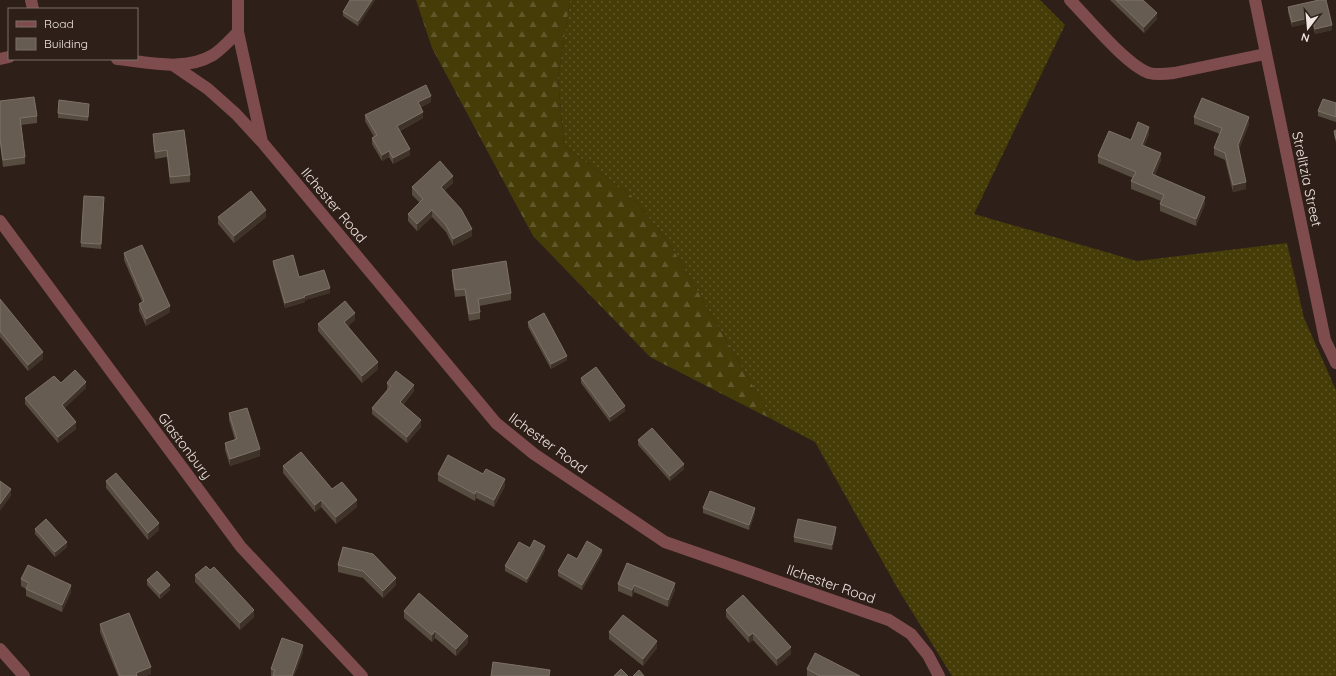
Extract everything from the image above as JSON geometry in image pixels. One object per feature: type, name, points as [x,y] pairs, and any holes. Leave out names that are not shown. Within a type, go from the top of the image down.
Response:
[{"type":"street","name":"Ilchester Road","points":[[238,0],[238,32],[262,142],[496,423],[534,454],[665,542],[889,620],[911,634],[928,655],[940,676]]},
{"type":"street","points":[[1070,0],[1135,66],[1149,73],[1174,73],[1265,54]]},
{"type":"street","name":"Strelitzia Street","points":[[1255,0],[1325,340],[1336,363]]},
{"type":"street","points":[[126,60],[173,65],[203,60],[215,54],[238,32]]},
{"type":"street","points":[[173,65],[208,89],[236,114],[262,142]]},
{"type":"street","name":"Glastonbury","points":[[0,221],[241,547],[362,676]]},
{"type":"street","points":[[0,649],[24,676]]},
{"type":"green space","points":[[416,0],[570,0],[558,78],[564,146],[632,196],[671,246],[773,420],[650,357],[533,236],[432,48]]},
{"type":"green space","points":[[570,0],[1040,0],[1065,25],[974,214],[1137,261],[1287,243],[1304,318],[1336,390],[1336,676],[952,676],[898,589],[815,442],[773,420],[671,246],[632,196],[564,146],[558,78]]},
{"type":"building","points":[[350,0],[372,0],[358,21],[343,12]]},
{"type":"building","points":[[1116,0],[1143,0],[1157,13],[1144,27]]},
{"type":"building","points":[[1319,0],[1326,0],[1332,25],[1315,29],[1312,17],[1292,22],[1288,7]]},
{"type":"building","points":[[426,85],[431,96],[418,102],[423,112],[397,126],[410,149],[393,158],[389,151],[382,155],[372,138],[377,135],[365,115]]},
{"type":"building","points":[[34,97],[37,116],[20,118],[25,157],[3,160],[0,138],[0,101]]},
{"type":"building","points":[[1202,98],[1249,117],[1238,145],[1246,182],[1233,185],[1225,153],[1214,148],[1222,128],[1194,117]]},
{"type":"building","points":[[1323,99],[1336,103],[1336,117],[1318,111]]},
{"type":"building","points":[[59,100],[89,104],[88,117],[58,113]]},
{"type":"building","points":[[1138,122],[1149,127],[1142,145],[1161,153],[1152,174],[1205,197],[1196,219],[1160,204],[1164,195],[1131,181],[1136,172],[1098,156],[1109,131],[1131,140]]},
{"type":"building","points":[[184,130],[190,175],[170,177],[167,150],[155,152],[153,134]]},
{"type":"building","points":[[440,161],[453,176],[441,187],[461,209],[472,229],[453,239],[446,225],[432,210],[417,224],[408,214],[423,199],[412,187]]},
{"type":"building","points":[[251,191],[266,210],[234,236],[218,217]]},
{"type":"building","points":[[84,196],[104,197],[101,244],[81,243]]},
{"type":"building","points":[[142,245],[170,306],[146,319],[139,304],[144,301],[124,253]]},
{"type":"building","points":[[293,255],[299,277],[324,270],[330,288],[285,303],[273,261]]},
{"type":"building","points":[[506,261],[511,293],[478,299],[480,312],[469,314],[465,289],[455,290],[452,270]]},
{"type":"building","points":[[0,299],[43,352],[28,365],[0,331]]},
{"type":"building","points":[[345,301],[355,313],[344,322],[378,362],[362,376],[318,324]]},
{"type":"building","points":[[544,313],[567,356],[551,364],[528,322]]},
{"type":"building","points":[[596,367],[625,406],[610,417],[581,378]]},
{"type":"building","points":[[75,370],[86,382],[62,405],[76,422],[58,437],[25,398],[54,376],[61,383]]},
{"type":"building","points":[[396,371],[414,385],[400,402],[421,420],[407,437],[372,408],[391,386],[387,383]]},
{"type":"building","points":[[247,408],[260,449],[230,459],[225,443],[237,439],[229,413]]},
{"type":"building","points":[[652,428],[684,464],[670,476],[638,440]]},
{"type":"building","points":[[301,452],[332,489],[342,482],[357,500],[336,517],[321,500],[315,505],[283,466]]},
{"type":"building","points":[[448,455],[483,474],[486,469],[505,479],[494,500],[476,491],[475,494],[438,474]]},
{"type":"building","points":[[116,473],[159,523],[148,533],[106,481]]},
{"type":"building","points":[[0,481],[11,489],[0,504]]},
{"type":"building","points":[[710,491],[755,508],[749,525],[703,508]]},
{"type":"building","points":[[46,519],[67,542],[55,552],[35,529]]},
{"type":"building","points":[[798,519],[836,527],[832,545],[794,537]]},
{"type":"building","points":[[534,540],[545,546],[527,579],[505,566],[519,542],[530,548]]},
{"type":"building","points":[[587,541],[602,550],[582,585],[558,571],[568,554],[577,559]]},
{"type":"building","points":[[343,547],[373,554],[396,578],[383,591],[363,571],[338,565]]},
{"type":"building","points":[[627,563],[675,583],[668,600],[634,585],[632,590],[618,584]]},
{"type":"building","points":[[28,565],[71,585],[62,605],[26,589],[29,583],[21,579]]},
{"type":"building","points":[[206,566],[210,570],[214,567],[254,610],[240,623],[195,575]]},
{"type":"building","points":[[157,571],[170,585],[160,594],[147,580]]},
{"type":"building","points":[[419,593],[468,636],[456,649],[435,631],[432,635],[404,611]]},
{"type":"building","points":[[743,595],[791,647],[777,659],[753,633],[749,636],[726,610]]},
{"type":"building","points":[[129,613],[151,667],[136,673],[137,676],[120,676],[100,624]]},
{"type":"building","points":[[623,615],[657,641],[643,659],[609,632]]},
{"type":"building","points":[[282,638],[303,645],[292,676],[273,676],[275,670],[271,669]]},
{"type":"building","points":[[815,653],[860,676],[820,676],[807,669]]},
{"type":"building","points":[[493,662],[550,670],[549,676],[491,676]]},
{"type":"building","points":[[621,669],[628,676],[614,676]]},
{"type":"building","points":[[639,670],[644,676],[633,676]]}]
